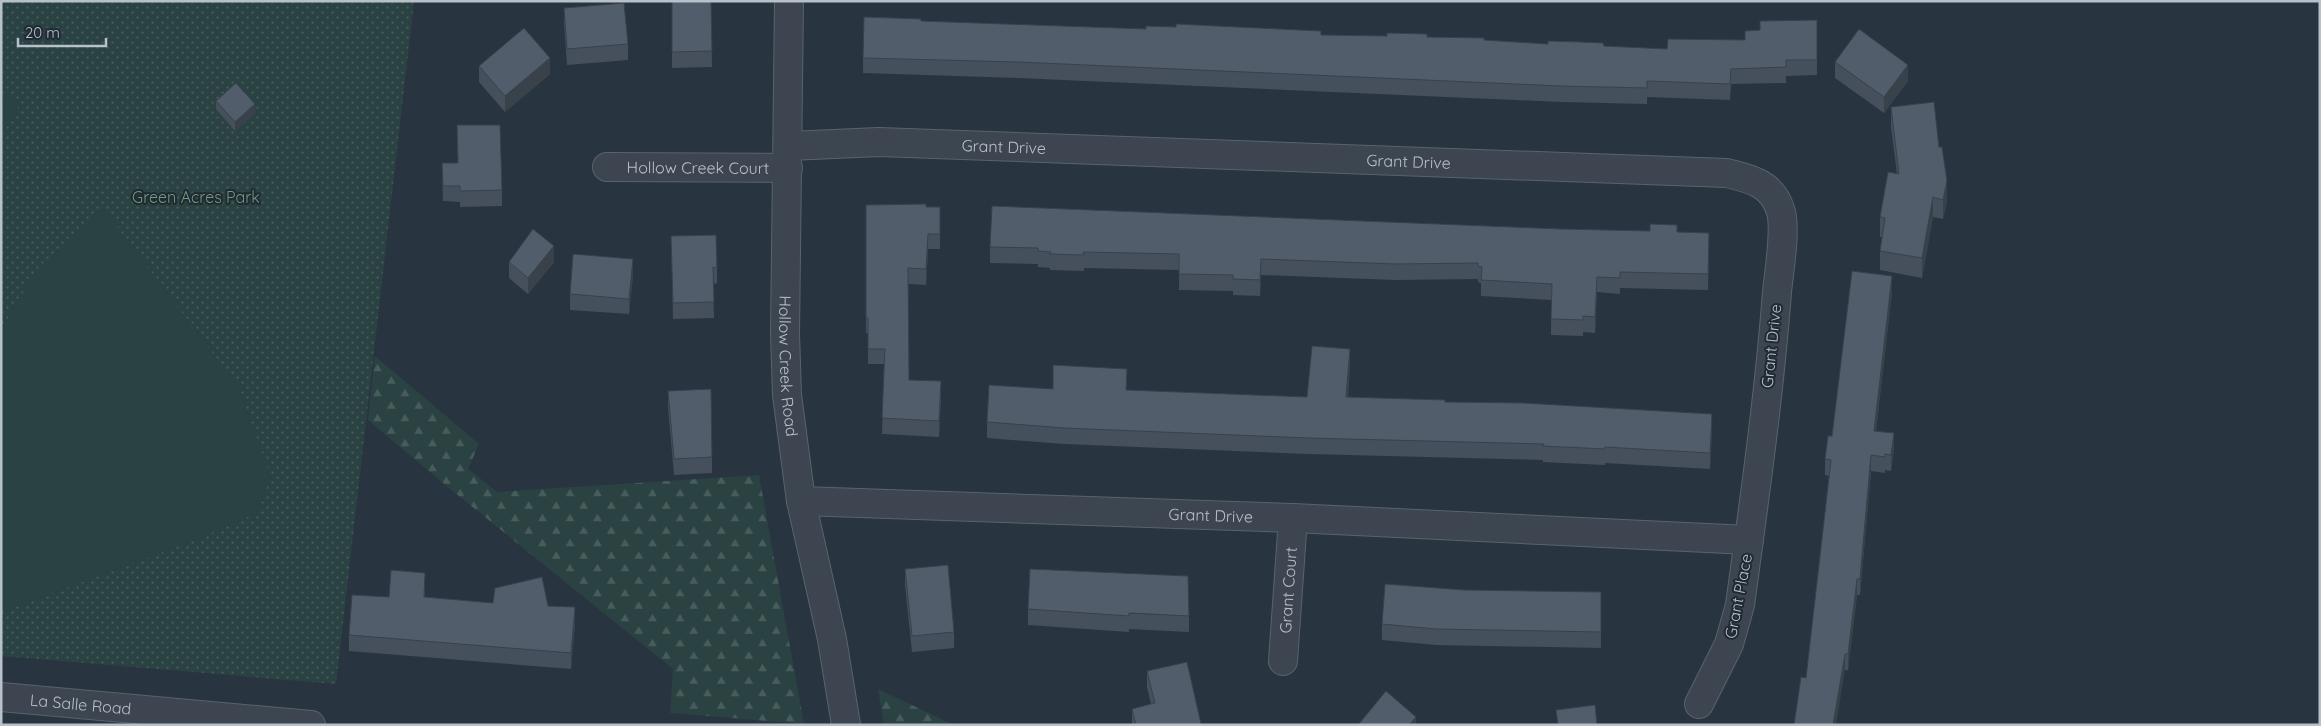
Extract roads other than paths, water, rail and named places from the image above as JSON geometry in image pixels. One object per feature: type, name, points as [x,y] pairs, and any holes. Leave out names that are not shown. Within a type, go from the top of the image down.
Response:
[{"type":"street","name":"Hollow Creek Road","points":[[789,1],[789,157],[785,334],[787,386],[801,502],[832,639],[846,725]]},
{"type":"street","name":"Grant Drive","points":[[789,157],[879,142],[1727,173],[1754,179],[1770,191],[1781,213],[1782,241],[1749,540],[1293,518],[801,502]]},
{"type":"street","name":"Hollow Creek Court","points":[[607,167],[789,157]]},
{"type":"street","name":"Grant Court","points":[[1283,661],[1293,518]]},
{"type":"street","name":"Grant Place","points":[[1699,704],[1729,644],[1740,605],[1749,540]]},
{"type":"street","name":"La Salle Road","points":[[1,697],[124,717],[311,725]]},
{"type":"park label","name":"Green Acres Park","points":[[196,197]]}]
